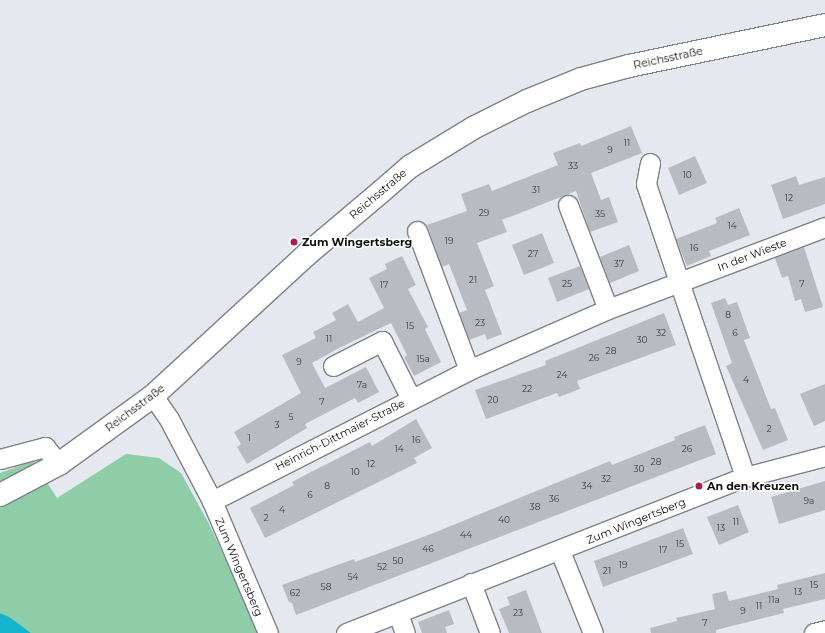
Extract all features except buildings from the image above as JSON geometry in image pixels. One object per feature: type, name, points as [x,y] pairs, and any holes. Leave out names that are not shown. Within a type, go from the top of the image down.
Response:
[{"type":"main road","name":"Reichsstraße","points":[[0,495],[59,464],[153,396],[305,256],[388,185],[411,166],[475,127],[527,101],[580,79],[651,61],[825,25]]},
{"type":"street","points":[[650,164],[646,184],[678,283],[746,477]]},
{"type":"street","points":[[568,205],[608,309]]},
{"type":"street","name":"In der Wieste","points":[[678,283],[825,227]]},
{"type":"street","points":[[416,231],[469,370]]},
{"type":"street","name":"Heinrich-Dittmaier-Straße","points":[[212,501],[469,370],[608,309],[678,283]]},
{"type":"street","points":[[333,366],[382,341],[411,399]]},
{"type":"street","name":"Zum Wingertsberg","points":[[153,396],[169,419],[212,501],[268,633]]},
{"type":"street","points":[[0,459],[45,448],[59,464]]},
{"type":"street","name":"Zum Wingertsberg","points":[[346,633],[398,614],[471,583],[560,551],[746,477],[825,456]]},
{"type":"street","points":[[560,551],[593,633]]},
{"type":"street","points":[[471,583],[490,633]]},
{"type":"street","points":[[398,614],[405,633]]},
{"type":"street","points":[[814,633],[825,630]]},
{"type":"green space","points":[[126,454],[159,458],[181,473],[209,524],[260,633],[31,633],[0,613],[0,473],[33,461],[57,498]]},
{"type":"water","points":[[0,613],[9,617],[31,633],[0,633]]},
{"type":"place","name":"Zum Wingertsberg","points":[[294,242]]},
{"type":"place","name":"An den Kreuzen","points":[[699,486]]}]
